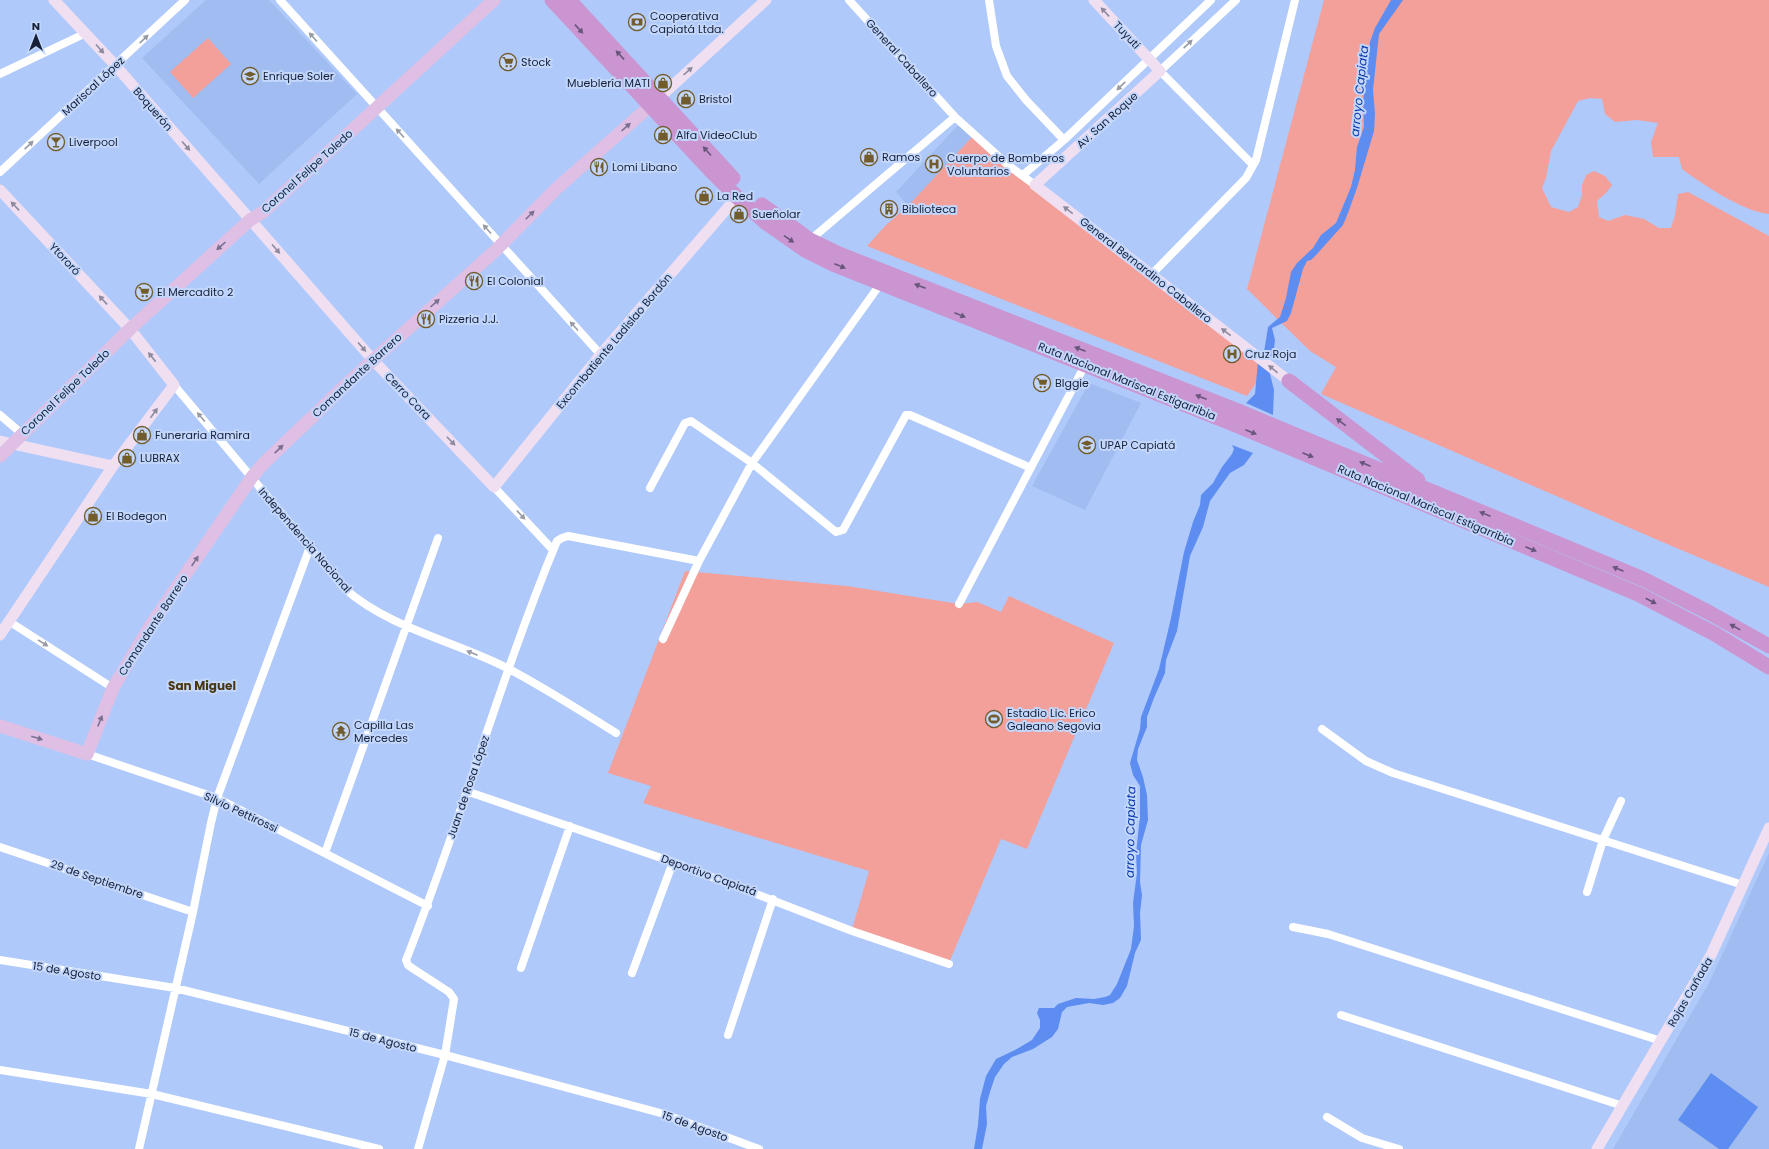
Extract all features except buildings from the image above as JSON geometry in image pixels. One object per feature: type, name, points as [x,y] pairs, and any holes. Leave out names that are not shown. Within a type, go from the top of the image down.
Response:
[{"type":"highway","name":"Ruta Nacional Mariscal Estigarribia","points":[[552,0],[745,190],[772,214],[810,240],[845,256],[1275,434],[1638,594],[1715,634],[1769,667]]},
{"type":"highway","name":"Ruta Nacional Mariscal Estigarribia","points":[[569,0],[654,102],[737,197],[765,222],[804,250],[833,264],[1085,365],[1234,417]]},
{"type":"highway","points":[[1289,382],[1413,477],[1440,495]]},
{"type":"highway","name":"Ruta Nacional Mariscal Estigarribia","points":[[1275,434],[1440,495],[1643,579],[1708,612],[1769,646]]},
{"type":"main road","name":"Coronel Felipe Toledo","points":[[0,456],[6,442],[21,434],[130,329],[250,220],[263,212],[484,0]]},
{"type":"main road","name":"Coronel Felipe Toledo","points":[[374,104],[494,0]]},
{"type":"main road","name":"Comandante Barrero","points":[[87,754],[113,688],[149,628],[252,477],[264,463],[373,360],[501,244],[556,189],[654,102]]},
{"type":"main road","name":"Silvio Pettirossi","points":[[0,726],[87,754]]},
{"type":"street","name":"Boquerón","points":[[54,0],[115,65],[250,220]]},
{"type":"street","name":"Mariscal López","points":[[0,172],[185,0]]},
{"type":"street","points":[[280,0],[600,355]]},
{"type":"street","points":[[654,102],[766,0]]},
{"type":"street","name":"General Caballero","points":[[849,0],[955,117],[1008,165],[1035,184]]},
{"type":"street","points":[[989,0],[996,46],[1007,76],[1026,100],[1064,140]]},
{"type":"street","name":"Tuyuti","points":[[1094,0],[1160,71]]},
{"type":"street","points":[[1023,175],[1064,140],[1211,0]]},
{"type":"street","points":[[1236,0],[1160,71],[1253,165]]},
{"type":"street","points":[[1152,274],[1246,178],[1256,160],[1295,0]]},
{"type":"street","points":[[0,74],[86,33]]},
{"type":"street","name":"Av. San Roque","points":[[1035,184],[1160,71]]},
{"type":"street","points":[[810,240],[955,117]]},
{"type":"street","name":"General Bernardino Caballero","points":[[1035,184],[1289,382]]},
{"type":"street","name":"Ytororó","points":[[0,190],[130,329]]},
{"type":"street","name":"Excombatiente Ladislao Bordón","points":[[494,487],[600,355],[737,197]]},
{"type":"street","name":"Cerro Cora","points":[[250,220],[373,360],[553,550]]},
{"type":"street","points":[[663,639],[699,561],[752,463],[882,283]]},
{"type":"street","name":"Independencia Nacional","points":[[130,329],[174,385],[310,548],[345,589],[360,602],[406,626],[508,669],[616,733]]},
{"type":"street","points":[[959,604],[1085,365]]},
{"type":"street","points":[[0,635],[113,466],[174,385]]},
{"type":"street","points":[[0,415],[21,434]]},
{"type":"street","points":[[650,488],[685,423],[688,421],[692,421],[752,463],[836,532],[843,530],[906,415],[910,415],[1031,468]]},
{"type":"street","points":[[6,442],[113,466]]},
{"type":"street","points":[[553,550],[557,541],[568,536],[699,561]]},
{"type":"street","points":[[325,853],[438,538]]},
{"type":"street","points":[[139,1149],[175,988],[194,912],[211,823],[218,798],[310,548]]},
{"type":"street","name":"Juan de Rosa López","points":[[445,1055],[454,999],[449,992],[408,965],[406,960],[428,906],[508,669],[553,550]]},
{"type":"street","points":[[10,622],[113,688]]},
{"type":"street","points":[[1322,729],[1366,761],[1393,773],[1743,884]]},
{"type":"street","name":"Silvio Pettirossi","points":[[87,754],[218,798],[428,906]]},
{"type":"street","name":"Deportivo Capiatá","points":[[466,791],[673,862],[852,930],[949,964]]},
{"type":"street","points":[[1587,892],[1603,840],[1621,801]]},
{"type":"street","points":[[521,968],[570,826]]},
{"type":"street","name":"Rojas Cañada","points":[[1597,1149],[1711,955],[1769,828]]},
{"type":"street","name":"29 de Septiembre","points":[[0,847],[194,912]]},
{"type":"street","points":[[632,973],[673,862]]},
{"type":"street","points":[[728,1034],[773,899]]},
{"type":"street","points":[[1293,927],[1328,934],[1661,1041]]},
{"type":"street","name":"15 de Agosto","points":[[0,960],[175,988],[445,1055],[664,1114],[759,1149]]},
{"type":"street","points":[[1341,1015],[1622,1106]]},
{"type":"street","points":[[418,1149],[445,1055]]},
{"type":"street","points":[[0,1070],[152,1094],[379,1149]]},
{"type":"street","points":[[1327,1117],[1362,1138],[1399,1149]]},
{"type":"shaded area","name":"Enrique Soler","points":[[206,0],[269,0],[357,94],[259,184],[142,58]]},
{"type":"shaded area","points":[[1324,0],[1769,0],[1769,214],[1759,212],[1736,203],[1712,189],[1682,169],[1679,157],[1653,157],[1651,142],[1658,123],[1637,120],[1615,122],[1605,114],[1602,99],[1590,98],[1578,101],[1551,151],[1546,178],[1542,188],[1551,207],[1569,212],[1578,207],[1582,195],[1582,186],[1586,175],[1594,171],[1605,176],[1612,185],[1597,201],[1599,217],[1608,221],[1625,215],[1644,219],[1659,228],[1671,228],[1675,215],[1678,194],[1688,192],[1769,236],[1769,587],[1321,394],[1336,367],[1310,351],[1247,289]]},
{"type":"shaded area","points":[[208,38],[231,64],[193,98],[170,72]]},
{"type":"shaded area","name":"Cuerpo de Bomberos Voluntarios","points":[[958,125],[972,137],[908,206],[896,192]]},
{"type":"shaded area","points":[[972,137],[1266,369],[1247,396],[867,246],[885,226],[908,206]]},
{"type":"shaded area","name":"UPAP Capiatá","points":[[1089,383],[1141,403],[1085,510],[1032,486]]},
{"type":"shaded area","points":[[685,571],[847,586],[959,604],[977,602],[1001,612],[1009,596],[1114,643],[1027,849],[1001,839],[949,963],[852,929],[869,871],[643,803],[651,786],[608,773]]},
{"type":"shaded area","points":[[1769,853],[1769,1149],[1613,1149],[1709,983]]},
{"type":"water","points":[[1391,0],[1403,0],[1379,34],[1373,90],[1375,114],[1374,131],[1357,188],[1343,225],[1311,260],[1307,261],[1303,269],[1291,313],[1287,321],[1272,328],[1275,340],[1273,358],[1264,352],[1268,327],[1280,317],[1286,298],[1291,272],[1297,263],[1313,248],[1321,235],[1336,223],[1351,187],[1355,170],[1357,147],[1364,127],[1363,101],[1370,42],[1375,28]]},
{"type":"water","points":[[1258,361],[1269,370],[1274,390],[1273,415],[1246,403],[1255,394]]},
{"type":"water","points":[[1232,445],[1253,453],[1244,465],[1230,473],[1210,501],[1203,527],[1190,556],[1177,631],[1166,660],[1165,673],[1147,717],[1147,727],[1138,749],[1137,760],[1147,795],[1148,820],[1141,845],[1141,940],[1135,953],[1127,986],[1120,998],[1113,1003],[1103,1005],[1089,1003],[1067,1007],[1062,1012],[1058,1029],[1052,1037],[1033,1049],[1012,1057],[1004,1064],[995,1077],[986,1106],[987,1124],[982,1149],[974,1149],[980,1099],[986,1076],[996,1059],[1032,1040],[1040,1028],[1040,1020],[1037,1013],[1039,1008],[1054,1008],[1058,1004],[1076,998],[1094,999],[1110,995],[1117,984],[1131,949],[1134,926],[1133,903],[1137,873],[1136,854],[1140,816],[1140,786],[1133,775],[1130,763],[1140,729],[1141,717],[1159,669],[1184,552],[1200,505],[1201,495],[1213,483],[1222,467],[1232,454],[1234,449]]},
{"type":"water","points":[[1711,1073],[1758,1107],[1728,1149],[1719,1149],[1678,1120]]},
{"type":"place","name":"Cooperativa Capiatá Ltda.","points":[[637,22]]},
{"type":"place","name":"Stock","points":[[508,62]]},
{"type":"place","name":"Enrique Soler","points":[[250,76]]},
{"type":"place","name":"Mueblería MATI","points":[[663,83]]},
{"type":"place","name":"Bristol","points":[[686,99]]},
{"type":"place","name":"Alfa VideoClub","points":[[663,135]]},
{"type":"place","name":"Liverpool","points":[[56,142]]},
{"type":"place","name":"Ramos","points":[[869,157]]},
{"type":"place","name":"Cuerpo de Bomberos Voluntarios","points":[[934,164]]},
{"type":"place","name":"Lomi Libano","points":[[599,167]]},
{"type":"place","name":"La Red","points":[[704,196]]},
{"type":"place","name":"Biblioteca","points":[[889,209]]},
{"type":"place","name":"Sueñolar","points":[[739,214]]},
{"type":"place","name":"El Colonial","points":[[474,281]]},
{"type":"place","name":"El Mercadito 2","points":[[144,292]]},
{"type":"place","name":"Pizzeria J.J.","points":[[426,319]]},
{"type":"place","name":"Cruz Roja","points":[[1232,354]]},
{"type":"place","name":"BIggie","points":[[1042,383]]},
{"type":"place","name":"Funeraria Ramira","points":[[142,435]]},
{"type":"place","name":"UPAP Capiatá","points":[[1087,445]]},
{"type":"place","name":"LUBRAX","points":[[127,458]]},
{"type":"place","name":"El Bodegon","points":[[93,516]]},
{"type":"place","name":"Estadio Lic. Erico Galeano Segovia","points":[[994,719]]},
{"type":"place","name":"Capilla Las Mercedes","points":[[341,731]]},
{"type":"district","name":"San Miguel","points":[[202,685]]},
{"type":"water label","name":"arroyo Capiata","points":[[1359,91]]},
{"type":"water label","name":"arroyo Capiata","points":[[1130,832]]}]
